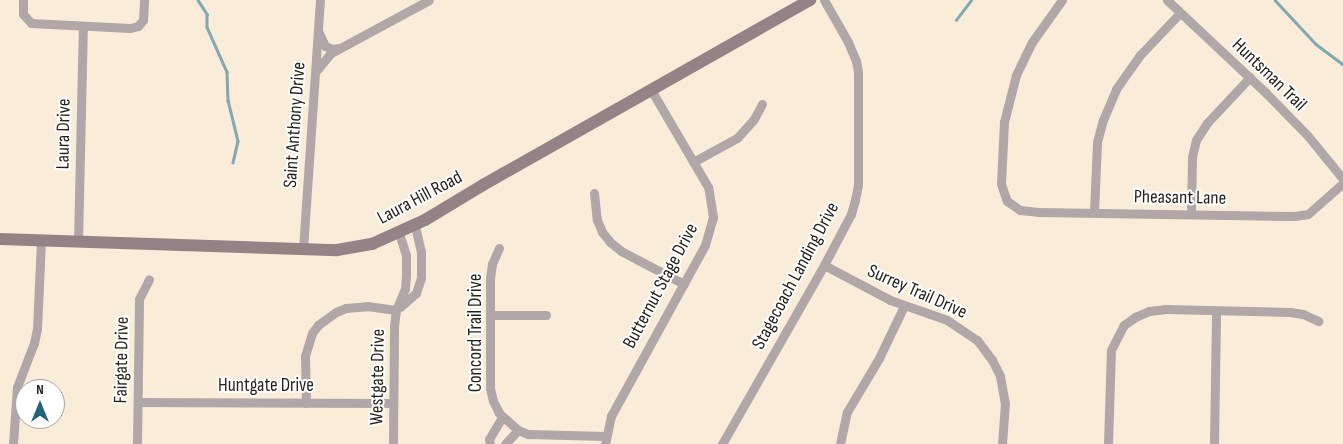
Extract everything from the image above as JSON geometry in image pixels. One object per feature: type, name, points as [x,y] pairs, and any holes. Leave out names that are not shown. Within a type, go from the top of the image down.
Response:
[{"type":"main road","name":"Laura Hill Road","points":[[0,239],[337,250],[372,244],[415,225],[810,0]]},
{"type":"street","points":[[23,0],[23,14],[31,23],[130,28],[138,26],[143,20],[144,0]]},
{"type":"street","points":[[315,72],[322,62],[340,48],[429,0]]},
{"type":"street","name":"Stagecoach Landing Drive","points":[[722,444],[824,265],[850,214],[858,185],[860,84],[856,61],[824,0]]},
{"type":"street","name":"Pheasant Lane","points":[[1062,0],[1032,42],[1016,75],[1004,122],[1000,165],[1001,184],[1007,201],[1020,210],[1038,212],[1295,216],[1308,214],[1343,181]]},
{"type":"street","name":"Huntsman Trail","points":[[1167,0],[1250,77],[1308,136],[1343,181]]},
{"type":"street","name":"Saint Anthony Drive","points":[[303,249],[320,1]]},
{"type":"street","points":[[1094,212],[1097,142],[1103,120],[1116,89],[1136,62],[1180,13]]},
{"type":"street","name":"Laura Drive","points":[[78,242],[83,27]]},
{"type":"street","points":[[318,31],[325,46],[332,49],[340,48]]},
{"type":"street","points":[[1191,214],[1192,158],[1196,140],[1207,123],[1250,77]]},
{"type":"street","name":"Butternut Stage Drive","points":[[605,440],[607,424],[616,404],[705,245],[713,217],[708,187],[650,90]]},
{"type":"street","points":[[693,162],[737,138],[754,119],[762,104]]},
{"type":"street","points":[[594,194],[597,220],[602,232],[610,242],[621,251],[684,284]]},
{"type":"street","name":"Westgate Drive","points":[[396,310],[416,293],[421,278],[421,252],[415,225]]},
{"type":"street","name":"Westgate Drive","points":[[393,444],[396,310],[404,294],[406,274],[406,255],[399,233]]},
{"type":"street","points":[[14,444],[17,386],[34,344],[37,329],[41,241]]},
{"type":"street","name":"Concord Trail Drive","points":[[499,248],[492,264],[490,388],[493,402],[502,417],[518,430],[545,436],[605,440]]},
{"type":"street","name":"Surrey Trail Drive","points":[[824,265],[904,306],[947,320],[964,330],[988,354],[1000,376],[1005,403],[1002,444]]},
{"type":"street","name":"Fairgate Drive","points":[[137,444],[139,299],[149,279]]},
{"type":"street","points":[[306,403],[305,356],[312,333],[318,325],[336,312],[346,308],[367,306],[396,310]]},
{"type":"street","points":[[840,444],[847,412],[879,358],[904,306]]},
{"type":"street","points":[[1108,444],[1110,358],[1113,343],[1124,325],[1135,317],[1150,311],[1290,312],[1303,314],[1318,320]]},
{"type":"street","points":[[1214,444],[1216,311]]},
{"type":"street","points":[[491,315],[546,315]]},
{"type":"street","name":"Huntgate Drive","points":[[138,402],[393,403]]},
{"type":"street","points":[[490,444],[489,439],[502,417]]},
{"type":"street","points":[[505,444],[518,430]]},
{"type":"waterway","points":[[198,0],[207,14],[207,27],[227,72],[228,100],[238,141],[233,162]]},
{"type":"waterway","points":[[956,20],[971,0]]},
{"type":"waterway","points":[[1275,0],[1316,44],[1343,64]]}]
